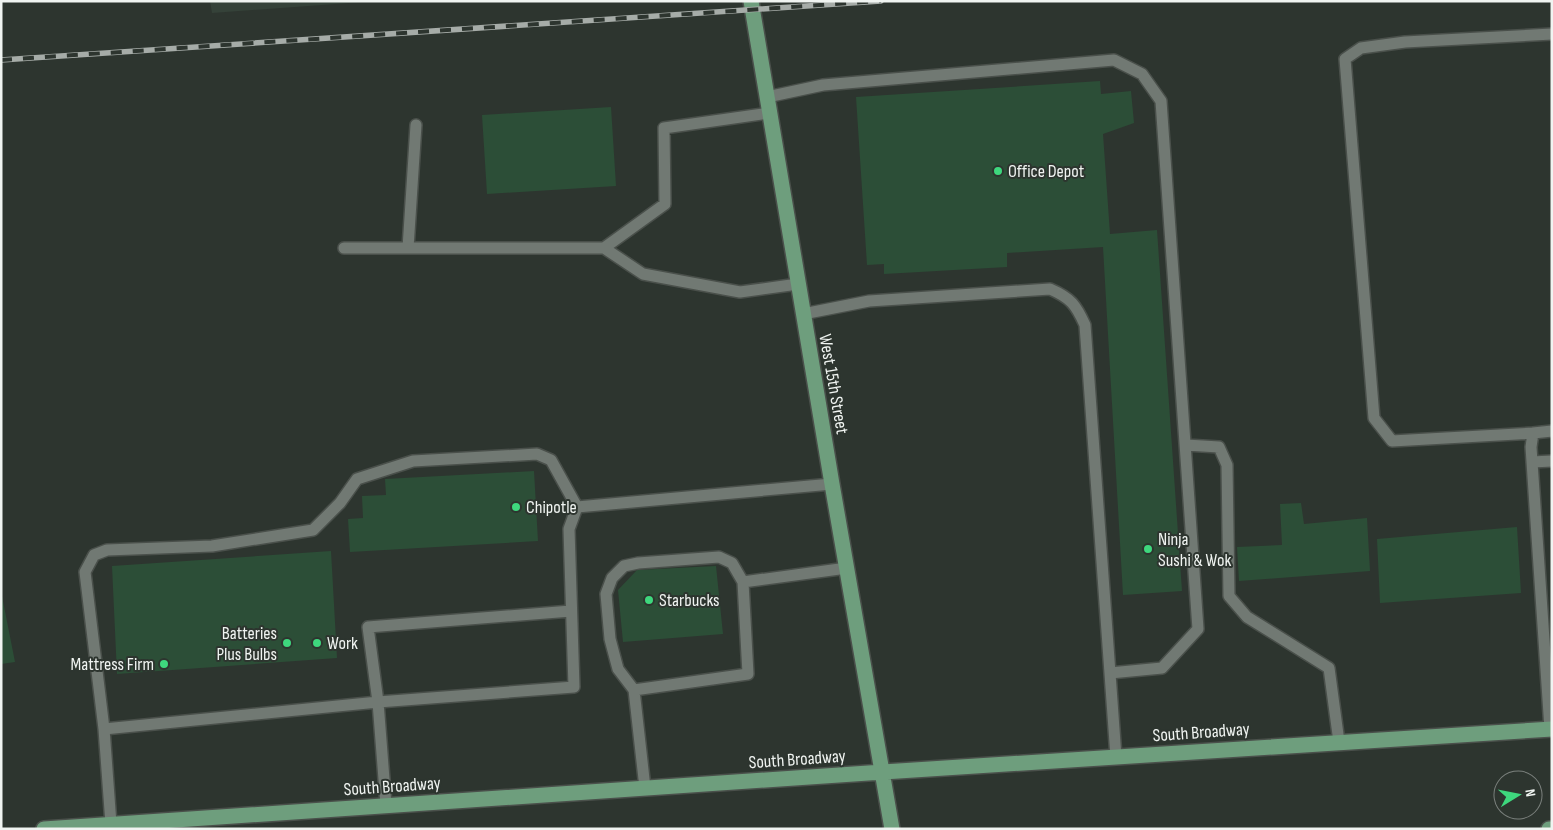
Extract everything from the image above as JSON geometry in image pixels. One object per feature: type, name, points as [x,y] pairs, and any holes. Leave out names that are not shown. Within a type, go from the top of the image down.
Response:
[{"type":"main road","name":"West 15th Street","points":[[751,1],[892,829]]},
{"type":"main road","name":"South Broadway","points":[[44,829],[1551,729]]},
{"type":"lane","points":[[1552,34],[1405,42],[1361,48],[1345,59],[1374,418],[1392,441],[1552,431]]},
{"type":"lane","points":[[767,97],[823,85],[1114,60],[1142,74],[1161,101],[1198,629],[1162,668],[1110,673]]},
{"type":"lane","points":[[604,248],[665,204],[664,128],[770,113]]},
{"type":"lane","points":[[408,248],[416,125]]},
{"type":"lane","points":[[344,248],[604,248],[643,274],[672,280],[740,292],[798,284]]},
{"type":"lane","points":[[803,314],[869,301],[1050,289],[1067,296],[1078,308],[1085,325],[1116,757]]},
{"type":"lane","points":[[1533,433],[1531,447],[1551,729]]},
{"type":"lane","points":[[1186,445],[1219,447],[1227,465],[1229,596],[1247,617],[1329,668],[1339,742]]},
{"type":"lane","points":[[104,729],[378,702],[574,687],[569,529],[577,507],[551,460],[537,454],[413,461],[357,479],[340,503],[313,530],[212,546],[107,550],[94,555],[85,572],[104,729],[111,824]]},
{"type":"lane","points":[[1532,462],[1552,461]]},
{"type":"lane","points":[[577,507],[832,484]]},
{"type":"lane","points":[[634,690],[748,674],[743,582],[732,563],[719,556],[638,563],[624,566],[612,578],[606,594],[610,639],[618,669],[634,690],[645,788]]},
{"type":"lane","points":[[743,582],[847,568]]},
{"type":"lane","points":[[386,806],[378,702],[368,627],[571,611]]},
{"type":"shaded area","points":[[210,1],[376,1],[212,13]]},
{"type":"building","points":[[1100,81],[1101,94],[1131,91],[1134,123],[1103,134],[1110,234],[1157,230],[1182,591],[1123,595],[1103,247],[1007,253],[1007,267],[884,274],[884,264],[867,265],[856,97]]},
{"type":"building","points":[[611,107],[616,186],[487,194],[482,115]]},
{"type":"building","points":[[534,471],[538,541],[350,552],[348,519],[363,518],[362,496],[386,495],[385,479]]},
{"type":"building","points":[[1301,503],[1304,524],[1367,518],[1370,571],[1239,581],[1237,547],[1282,545],[1280,504]]},
{"type":"building","points":[[1517,527],[1521,593],[1380,603],[1377,539]]},
{"type":"building","points":[[331,551],[337,658],[117,674],[112,566]]},
{"type":"building","points":[[716,566],[723,634],[623,642],[618,590],[637,570]]},
{"type":"building","points":[[1,591],[15,662],[1,664]]},
{"type":"railway","points":[[1,60],[881,1]]},
{"type":"place","name":"Office Depot","points":[[998,171]]},
{"type":"place","name":"Chipotle","points":[[516,507]]},
{"type":"place","name":"Ninja Sushi & Wok","points":[[1148,549]]},
{"type":"place","name":"Starbucks","points":[[649,600]]},
{"type":"place","name":"Batteries Plus Bulbs","points":[[287,643]]},
{"type":"place","name":"Work","points":[[317,643]]},
{"type":"place","name":"Mattress Firm","points":[[164,664]]}]
